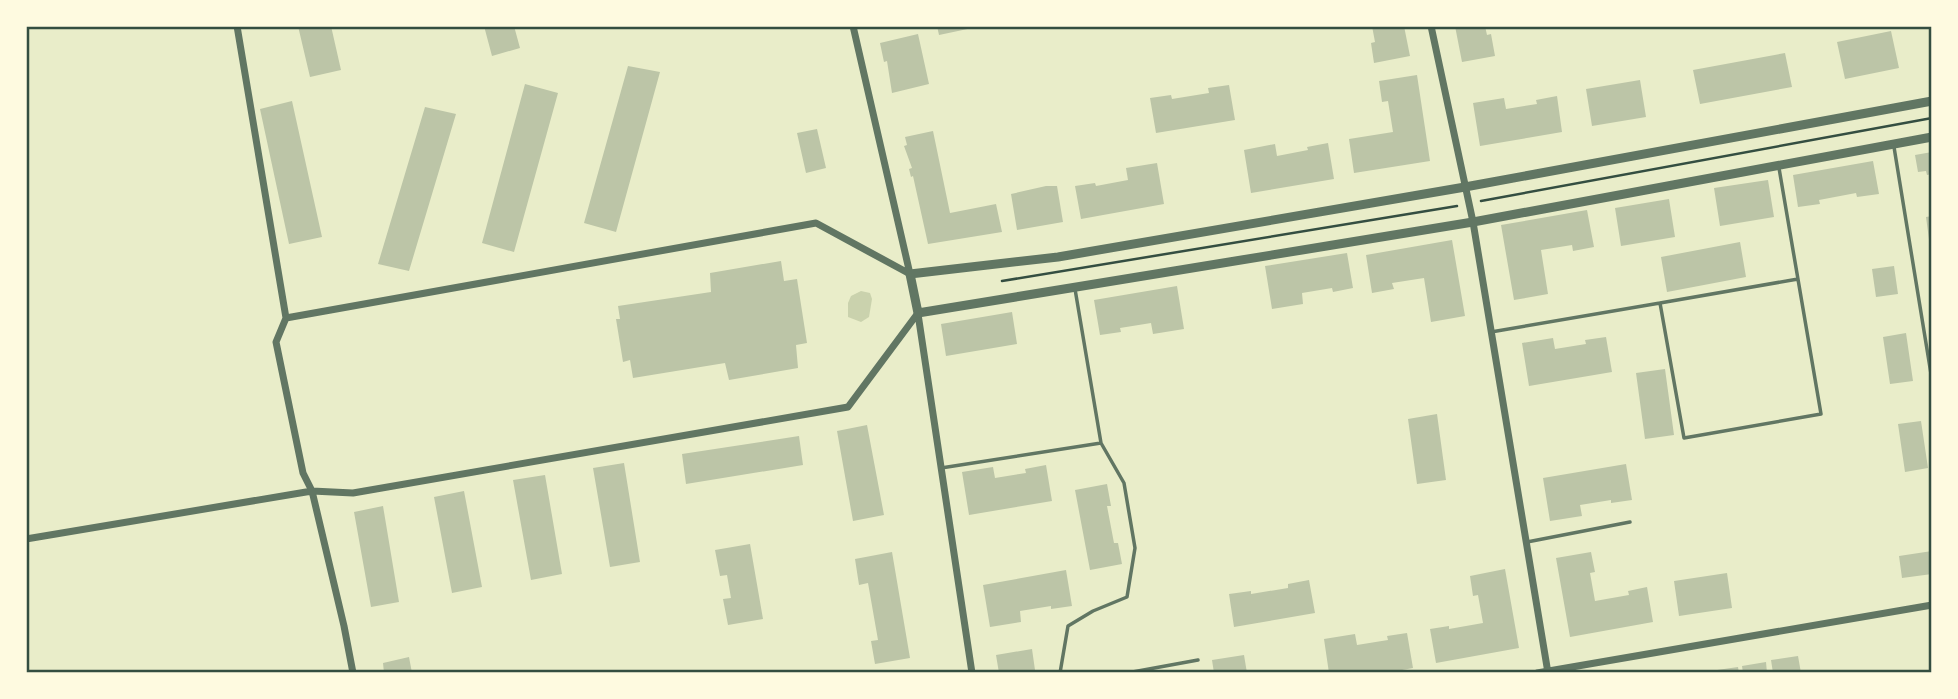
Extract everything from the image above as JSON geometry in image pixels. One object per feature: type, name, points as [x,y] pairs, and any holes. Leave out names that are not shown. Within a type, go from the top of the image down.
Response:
[{"type":"street","points":[[237,26],[286,317],[276,342],[303,473],[312,491],[353,673]]},
{"type":"street","points":[[853,26],[918,313],[972,673]]},
{"type":"street","points":[[1431,26],[1473,222],[1548,672]]},
{"type":"street","points":[[286,317],[816,223],[910,274],[1058,257],[1465,187],[1932,101]]},
{"type":"street","points":[[26,539],[312,491],[352,493],[848,407],[918,313],[1473,222],[1932,137]]},
{"type":"street","points":[[1537,673],[1932,605]]},
{"type":"lane","points":[[1894,144],[1932,380]]},
{"type":"lane","points":[[1660,303],[1684,438],[1821,414],[1778,166]]},
{"type":"lane","points":[[1491,332],[1798,279]]},
{"type":"lane","points":[[1060,673],[1068,626],[1093,611],[1127,597],[1135,548],[1124,483],[1101,443],[1075,288]]},
{"type":"lane","points":[[941,468],[1101,443]]},
{"type":"lane","points":[[1527,542],[1630,523]]},
{"type":"lane","points":[[1127,673],[1198,660]]},
{"type":"green space","points":[[861,291],[870,293],[872,299],[869,317],[861,322],[848,317],[848,303],[851,296]]},
{"type":"building","points":[[298,26],[331,26],[341,70],[310,77]]},
{"type":"building","points":[[484,26],[514,26],[520,48],[492,56]]},
{"type":"building","points":[[937,26],[977,26],[977,27],[939,35]]},
{"type":"building","points":[[1372,26],[1404,26],[1410,56],[1374,63],[1371,43],[1375,42]]},
{"type":"building","points":[[1455,26],[1485,26],[1487,35],[1491,34],[1495,56],[1462,62]]},
{"type":"building","points":[[1891,31],[1899,68],[1845,79],[1837,42]]},
{"type":"building","points":[[918,34],[929,84],[892,93],[887,61],[884,62],[880,43]]},
{"type":"building","points":[[1785,53],[1792,87],[1700,104],[1693,70]]},
{"type":"building","points":[[628,66],[660,72],[616,232],[584,223]]},
{"type":"building","points":[[1417,75],[1430,161],[1354,173],[1349,139],[1393,132],[1388,101],[1382,102],[1379,81]]},
{"type":"building","points":[[1640,80],[1646,117],[1592,126],[1586,89]]},
{"type":"building","points":[[525,84],[558,93],[514,252],[482,243]]},
{"type":"building","points":[[1229,85],[1235,120],[1156,133],[1150,98],[1171,95],[1172,99],[1209,93],[1208,88]]},
{"type":"building","points":[[1557,96],[1562,132],[1480,146],[1473,103],[1504,98],[1506,109],[1537,104],[1536,100]]},
{"type":"building","points":[[292,101],[322,237],[289,244],[260,109]]},
{"type":"building","points":[[425,107],[456,114],[409,271],[378,264]]},
{"type":"building","points":[[817,129],[826,168],[806,173],[797,133]]},
{"type":"building","points":[[933,131],[950,213],[996,204],[1002,232],[928,244],[913,176],[911,177],[909,169],[912,168],[904,146],[907,145],[905,137]]},
{"type":"building","points":[[1328,143],[1334,179],[1251,193],[1244,150],[1275,144],[1277,156]]},
{"type":"building","points":[[1932,152],[1932,174],[1927,175],[1926,171],[1918,172],[1915,155]]},
{"type":"building","points":[[1873,161],[1879,194],[1857,197],[1856,193],[1819,200],[1820,204],[1798,207],[1793,175]]},
{"type":"building","points":[[1157,163],[1164,204],[1081,219],[1075,186],[1095,183],[1096,186],[1128,180],[1126,168]]},
{"type":"building","points":[[1768,180],[1774,217],[1720,226],[1714,188]]},
{"type":"building","points":[[1057,186],[1063,222],[1017,230],[1011,194]]},
{"type":"building","points":[[1669,199],[1675,237],[1621,246],[1615,208]]},
{"type":"building","points":[[1587,210],[1594,247],[1573,251],[1572,245],[1541,250],[1548,294],[1514,300],[1501,225]]},
{"type":"building","points":[[1932,216],[1932,247],[1930,247],[1926,217]]},
{"type":"building","points":[[1452,240],[1465,316],[1431,322],[1424,278],[1392,283],[1394,289],[1372,293],[1366,255]]},
{"type":"building","points":[[1740,242],[1746,277],[1667,292],[1661,257]]},
{"type":"building","points":[[1347,253],[1353,288],[1302,293],[1303,304],[1272,309],[1265,266]]},
{"type":"building","points":[[781,261],[784,281],[797,279],[807,343],[796,345],[798,368],[729,380],[725,363],[633,378],[630,360],[623,362],[616,319],[620,319],[618,306],[711,292],[710,273]]},
{"type":"building","points":[[1894,266],[1898,294],[1876,297],[1872,269]]},
{"type":"building","points":[[1177,286],[1184,329],[1153,334],[1151,323],[1120,328],[1121,332],[1100,335],[1094,300]]},
{"type":"building","points":[[1012,312],[1017,344],[946,356],[941,324]]},
{"type":"building","points":[[1906,333],[1913,381],[1890,384],[1883,337]]},
{"type":"building","points":[[1606,337],[1612,372],[1529,386],[1522,343],[1553,338],[1555,349],[1586,344],[1585,340]]},
{"type":"building","points":[[1665,369],[1674,435],[1645,439],[1636,373]]},
{"type":"building","points":[[1437,414],[1446,480],[1417,484],[1408,419]]},
{"type":"building","points":[[1921,421],[1928,468],[1905,472],[1898,424]]},
{"type":"building","points":[[867,425],[884,515],[853,521],[837,431]]},
{"type":"building","points":[[799,436],[803,465],[686,484],[682,454]]},
{"type":"building","points":[[624,463],[640,562],[610,567],[593,468]]},
{"type":"building","points":[[1626,464],[1632,500],[1580,505],[1582,516],[1550,521],[1543,478]]},
{"type":"building","points":[[1046,465],[1052,501],[969,515],[962,472],[993,467],[995,478],[1026,473],[1025,469]]},
{"type":"building","points":[[545,475],[562,574],[531,580],[513,480]]},
{"type":"building","points":[[1107,484],[1111,506],[1107,506],[1114,543],[1118,543],[1122,564],[1090,570],[1075,490]]},
{"type":"building","points":[[464,491],[482,587],[452,593],[434,497]]},
{"type":"building","points":[[383,506],[399,602],[371,607],[354,512]]},
{"type":"building","points":[[750,544],[763,619],[728,625],[723,599],[731,598],[727,575],[720,576],[715,550]]},
{"type":"building","points":[[1932,551],[1932,574],[1902,578],[1899,556]]},
{"type":"building","points":[[892,552],[910,658],[875,664],[871,641],[878,640],[868,583],[859,585],[855,559]]},
{"type":"building","points":[[1591,552],[1595,572],[1590,573],[1595,601],[1629,595],[1628,591],[1647,587],[1653,622],[1570,637],[1556,558]]},
{"type":"building","points":[[1505,569],[1519,648],[1436,663],[1430,629],[1449,626],[1449,629],[1483,623],[1478,595],[1473,596],[1470,576]]},
{"type":"building","points":[[1066,570],[1072,606],[1020,611],[1021,622],[990,627],[983,585]]},
{"type":"building","points":[[1727,573],[1732,608],[1679,616],[1674,581]]},
{"type":"building","points":[[1309,580],[1315,613],[1234,627],[1229,594],[1251,591],[1251,594],[1288,588],[1288,584]]},
{"type":"building","points":[[1407,633],[1413,668],[1386,673],[1329,673],[1324,639],[1355,634],[1357,645],[1388,640],[1387,636]]},
{"type":"building","points":[[1032,649],[1035,670],[1031,670],[1032,673],[999,673],[996,655]]},
{"type":"building","points":[[1244,655],[1247,673],[1214,673],[1212,660]]},
{"type":"building","points":[[1798,656],[1801,673],[1773,673],[1771,660]]},
{"type":"building","points":[[409,657],[412,673],[384,673],[383,663]]},
{"type":"building","points":[[1766,662],[1767,673],[1743,673],[1742,666]]},
{"type":"building","points":[[1738,667],[1739,673],[1710,673],[1710,671]]}]
